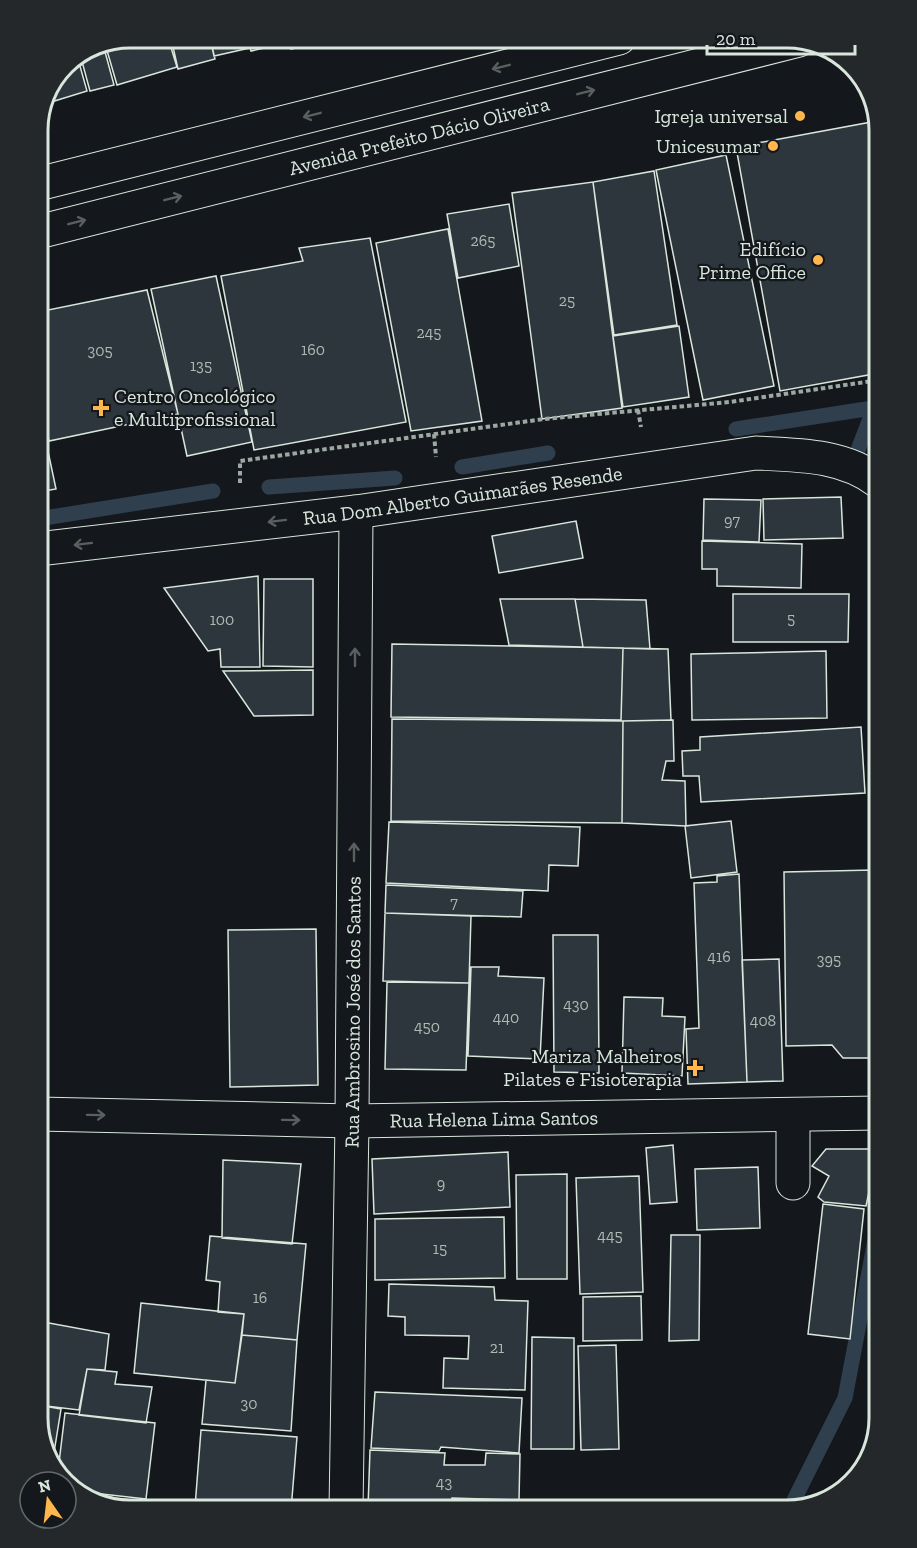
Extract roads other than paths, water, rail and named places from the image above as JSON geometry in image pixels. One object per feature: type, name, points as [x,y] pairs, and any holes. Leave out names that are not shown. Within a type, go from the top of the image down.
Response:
[{"type":"street","points":[[48,181],[579,48]]},
{"type":"street","name":"Avenida Prefeito Dácio Oliveira","points":[[48,229],[767,48]]},
{"type":"street","name":"Rua Dom Alberto Guimarães Resende","points":[[48,548],[356,512],[756,453],[818,456],[869,474]]},
{"type":"street","name":"Rua Ambrosino José dos Santos","points":[[346,1500],[352,1121],[356,512]]},
{"type":"street","name":"Rua Helena Lima Santos","points":[[48,1114],[352,1121],[869,1113]]},
{"type":"street","points":[[793,1114],[794,1183]]},
{"type":"waterway","points":[[736,429],[869,409]]},
{"type":"waterway","points":[[858,450],[869,421]]},
{"type":"waterway","points":[[462,467],[548,453]]},
{"type":"waterway","points":[[269,487],[395,478]]},
{"type":"waterway","points":[[48,517],[213,491]]},
{"type":"waterway","points":[[794,1499],[845,1398],[869,1272]]},
{"type":"place","name":"Igreja universal","points":[[800,116]]},
{"type":"place","name":"Unicesumar","points":[[773,146]]},
{"type":"place","name":"Edifício Prime Office","points":[[818,260]]},
{"type":"place","name":"Centro Oncológico e Multiprofissional","points":[[101,408]]},
{"type":"place","name":"Mariza Malheiros Pilates e Fisioterapia","points":[[695,1068]]}]
